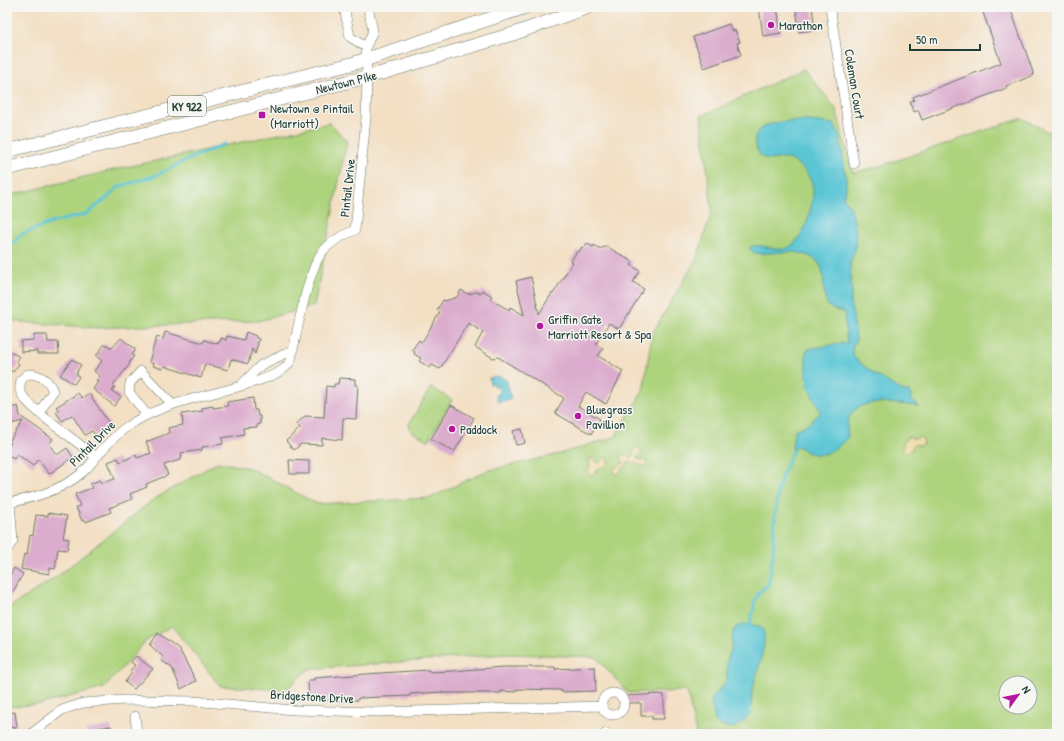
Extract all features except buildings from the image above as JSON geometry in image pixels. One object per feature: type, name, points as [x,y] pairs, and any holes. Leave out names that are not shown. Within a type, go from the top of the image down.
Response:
[{"type":"highway","name":"Newtown Pike","points":[[7,151],[366,53],[526,7]]},
{"type":"highway","name":"Newtown Pike","points":[[7,169],[367,77],[516,33],[589,7]]},
{"type":"street","points":[[344,7],[350,36],[366,53]]},
{"type":"street","points":[[367,77],[366,53],[373,31],[368,7]]},
{"type":"street","name":"Coleman Court","points":[[830,7],[854,164]]},
{"type":"street","name":"Pintail Drive","points":[[9,503],[23,501],[64,486],[78,476],[117,434],[130,424],[158,409],[241,385],[276,373],[286,367],[291,361],[292,350],[312,272],[322,250],[340,236],[355,230],[366,118],[367,77]]},
{"type":"street","name":"Pintail Drive","points":[[241,385],[261,365],[292,350]]},
{"type":"street","points":[[147,415],[129,392],[130,383],[141,371],[172,404]]},
{"type":"street","points":[[39,413],[96,457]]},
{"type":"street","points":[[7,550],[13,542],[9,503]]},
{"type":"street","name":"Bridgestone Drive","points":[[31,734],[62,710],[83,703],[125,700],[193,701],[293,710],[377,712],[602,706]]},
{"type":"street","points":[[135,716],[138,734]]},
{"type":"green space","points":[[804,69],[836,109],[853,173],[880,166],[1022,118],[1057,137],[1057,734],[696,734],[687,691],[628,693],[596,657],[508,654],[309,669],[286,690],[220,686],[172,626],[147,640],[104,688],[42,704],[7,707],[7,609],[59,575],[153,500],[218,462],[250,468],[317,504],[430,498],[486,471],[559,454],[615,437],[643,391],[652,334],[697,258],[712,211],[701,116]]},
{"type":"green space","points":[[330,123],[347,141],[314,306],[258,321],[98,328],[7,321],[7,196],[113,170]]},
{"type":"green space","points":[[431,387],[452,400],[428,441],[410,430],[409,424]]},
{"type":"sand","points":[[909,437],[914,439],[921,437],[924,443],[920,446],[914,444],[912,446],[912,450],[905,452],[902,450],[903,445],[905,439]]},
{"type":"sand","points":[[637,447],[641,449],[641,452],[637,457],[638,459],[646,461],[646,466],[641,466],[634,462],[630,462],[618,474],[614,472],[614,468],[624,463],[620,457],[624,454],[631,458],[633,456],[634,449]]},
{"type":"sand","points":[[603,458],[608,459],[608,464],[605,467],[598,469],[592,476],[590,475],[588,471],[590,466],[589,459],[593,459],[599,463]]},
{"type":"water","points":[[795,121],[833,124],[840,138],[846,178],[846,189],[843,198],[851,208],[856,232],[855,250],[850,263],[852,293],[850,303],[856,340],[852,347],[853,356],[874,374],[899,389],[909,392],[911,395],[910,399],[919,406],[876,403],[865,405],[856,409],[850,416],[847,427],[848,437],[830,452],[819,454],[807,452],[796,446],[793,451],[792,446],[795,430],[810,423],[820,413],[820,410],[807,386],[806,351],[809,349],[847,343],[844,311],[834,310],[828,306],[825,299],[821,267],[817,261],[810,256],[795,252],[754,253],[750,249],[750,247],[760,246],[781,249],[791,246],[796,242],[808,220],[813,195],[811,180],[802,168],[795,162],[788,159],[767,159],[759,154],[755,143],[756,135],[760,129],[767,125]]},
{"type":"water","points":[[499,376],[507,381],[511,399],[498,402],[496,395],[500,394],[499,387],[495,387],[494,383],[490,384],[489,378]]},
{"type":"water","points":[[743,624],[762,628],[764,643],[752,693],[750,715],[733,728],[721,726],[715,721],[711,699],[722,687],[727,678],[727,660],[731,650],[733,632],[736,627]]},
{"type":"waterway","points":[[7,249],[22,234],[54,222],[87,214],[112,194],[118,187],[157,175],[189,159],[225,144]]},
{"type":"waterway","points":[[750,624],[757,597],[759,593],[768,585],[773,555],[778,490],[782,475],[793,451]]},
{"type":"place","name":"Marathon","points":[[771,25]]},
{"type":"place","name":"Newtown @ Pintail (Marriott)","points":[[262,115]]},
{"type":"place","name":"Griffin Gate Marriott Resort & Spa","points":[[540,326]]},
{"type":"place","name":"Bluegrass Pavillion","points":[[578,416]]},
{"type":"place","name":"Paddock","points":[[452,429]]}]
